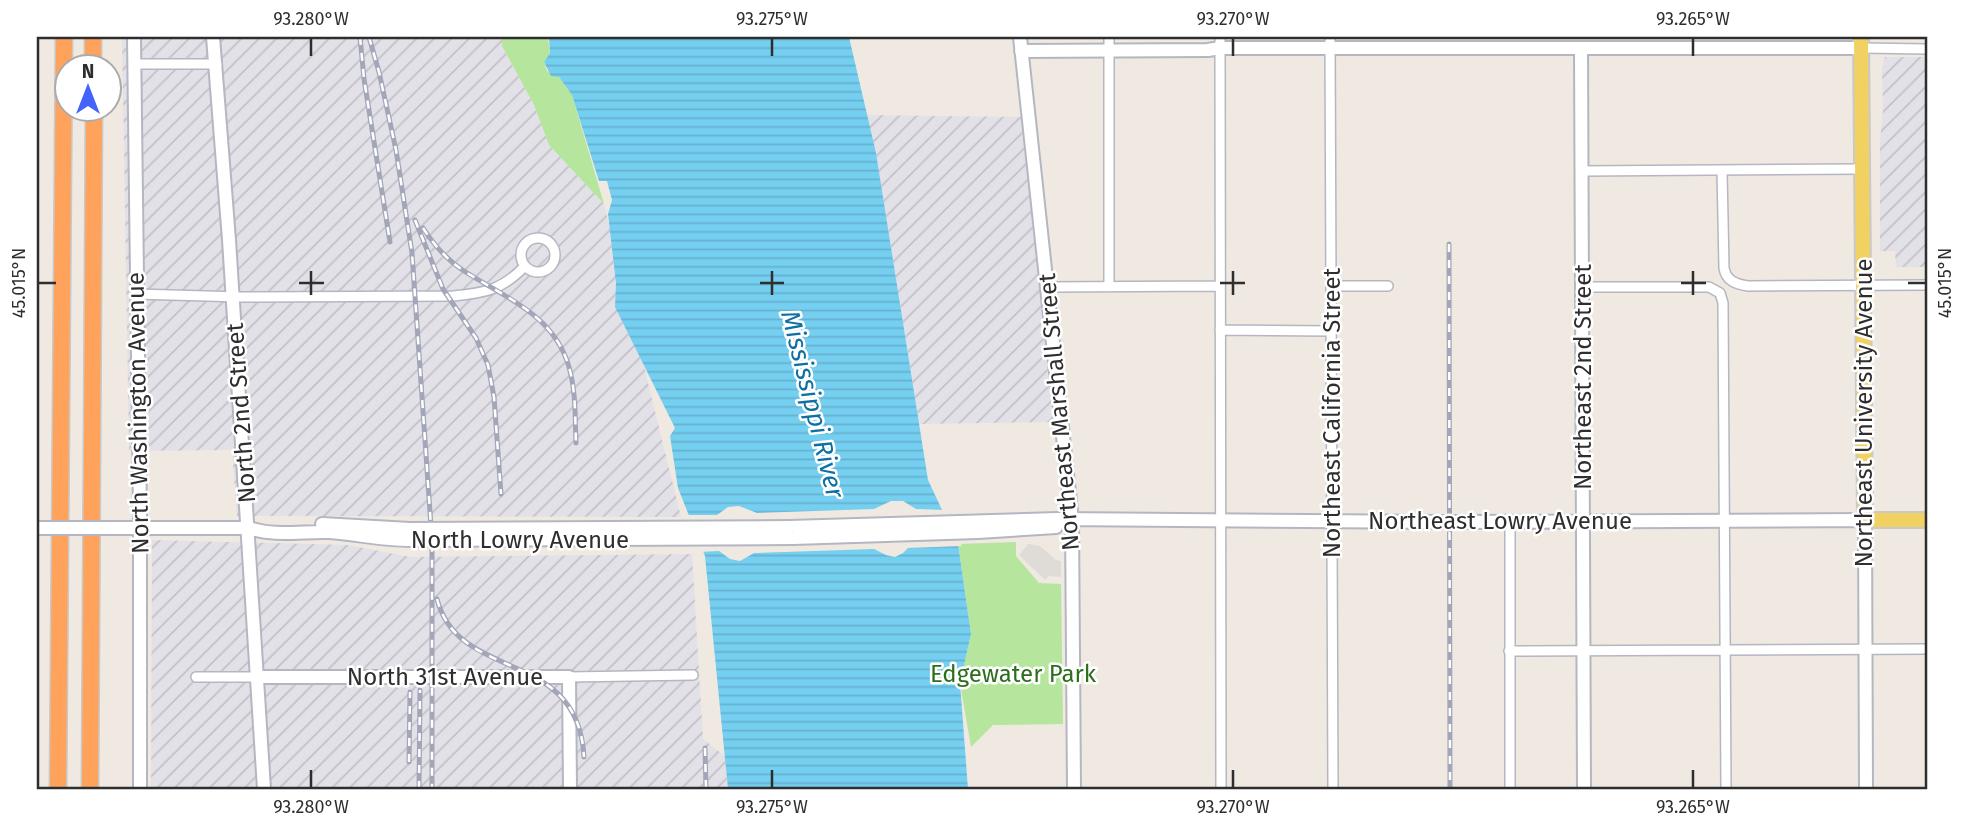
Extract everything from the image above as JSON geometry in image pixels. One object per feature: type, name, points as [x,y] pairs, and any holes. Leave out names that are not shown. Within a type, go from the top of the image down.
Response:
[{"type":"highway","points":[[58,789],[64,37]]},
{"type":"highway","points":[[90,789],[94,122]]},
{"type":"main road","name":"Northeast University Avenue","points":[[1861,42],[1865,520]]},
{"type":"main road","name":"Northeast Lowry Avenue","points":[[1865,520],[1927,520]]},
{"type":"street","name":"North Washington Avenue","points":[[134,37],[140,789]]},
{"type":"street","name":"North 2nd Street","points":[[213,37],[249,528],[264,789]]},
{"type":"street","name":"Northeast Marshall Street","points":[[1020,37],[1072,520],[1074,789]]},
{"type":"street","points":[[1021,51],[1108,43],[1208,50],[1220,42],[1581,48],[1861,42],[1927,49]]},
{"type":"street","points":[[1220,42],[1221,789]]},
{"type":"street","points":[[1108,43],[1109,287]]},
{"type":"street","name":"Northeast California Street","points":[[1330,43],[1333,789]]},
{"type":"street","name":"Northeast 2nd Street","points":[[1581,48],[1584,789]]},
{"type":"street","points":[[134,64],[217,64]]},
{"type":"street","points":[[1583,171],[1862,169]]},
{"type":"street","points":[[1722,171],[1724,268],[1725,275],[1730,280],[1748,286],[1927,285]]},
{"type":"street","points":[[136,294],[448,296],[485,293],[514,277],[525,266]]},
{"type":"street","points":[[1047,287],[1220,286]]},
{"type":"street","points":[[1331,286],[1388,286]]},
{"type":"street","points":[[1584,287],[1709,287],[1720,293],[1724,303],[1726,789]]},
{"type":"street","points":[[1220,330],[1331,331]]},
{"type":"street","name":"Northeast Lowry Avenue","points":[[791,533],[1072,520],[1865,520]]},
{"type":"street","name":"Northeast University Avenue","points":[[1865,520],[1866,789]]},
{"type":"street","points":[[1510,521],[1510,789]]},
{"type":"street","name":"North Lowry Avenue","points":[[37,528],[249,528],[260,533],[328,532],[381,539],[410,534],[791,533]]},
{"type":"street","points":[[1509,651],[1927,649]]},
{"type":"street","name":"North 31st Avenue","points":[[196,677],[694,675]]},
{"type":"street","points":[[569,677],[570,789]]},
{"type":"shaded area","points":[[122,37],[502,37],[502,46],[534,105],[549,145],[604,204],[681,517],[237,516],[232,450],[129,451]]},
{"type":"shaded area","points":[[1885,57],[1927,57],[1927,267],[1896,267],[1895,251],[1880,251],[1880,141],[1883,110],[1882,68]]},
{"type":"shaded area","points":[[867,115],[1021,117],[1054,422],[919,424],[876,153]]},
{"type":"shaded area","points":[[152,540],[347,545],[411,557],[692,554],[703,739],[726,757],[727,789],[151,789]]},
{"type":"shaded area","points":[[1028,544],[1040,546],[1061,561],[1061,577],[1049,576],[1045,580],[1019,555]]},
{"type":"green space","points":[[502,37],[548,37],[550,53],[544,62],[547,71],[559,77],[572,95],[604,204],[549,145],[534,105],[502,46]]},
{"type":"green space","name":"Edgewater Park","points":[[1016,542],[1016,556],[1039,583],[1061,584],[1063,724],[993,725],[971,747],[960,683],[971,634],[958,544]]},
{"type":"water","name":"Mississippi River","points":[[549,37],[849,37],[876,153],[928,480],[958,544],[971,634],[960,683],[968,789],[728,789],[705,556],[678,488],[670,436],[675,428],[615,307],[616,283],[608,214],[612,200],[607,181],[599,181],[572,95],[559,77],[551,76],[544,62],[550,53]]},
{"type":"pier","points":[[891,501],[903,501],[916,509],[946,510],[962,546],[908,548],[895,557],[874,549],[754,553],[740,561],[730,559],[719,551],[699,552],[685,515],[717,515],[728,507],[739,506],[757,513],[874,509]]},
{"type":"railway","points":[[360,37],[364,79],[390,242]]},
{"type":"railway","points":[[369,37],[396,150],[412,253],[432,541],[432,789]]},
{"type":"railway","points":[[415,220],[443,289],[476,338],[488,365],[494,397],[501,494]]},
{"type":"railway","points":[[423,228],[452,262],[527,310],[552,334],[562,349],[571,376],[576,443]]},
{"type":"railway","points":[[1449,244],[1450,789]]},
{"type":"railway","points":[[437,599],[449,626],[468,644],[541,681],[562,697],[577,722],[584,757]]},
{"type":"railway","points":[[419,789],[420,690]]},
{"type":"railway","points":[[409,762],[410,692]]},
{"type":"railway","points":[[705,748],[706,789]]}]
